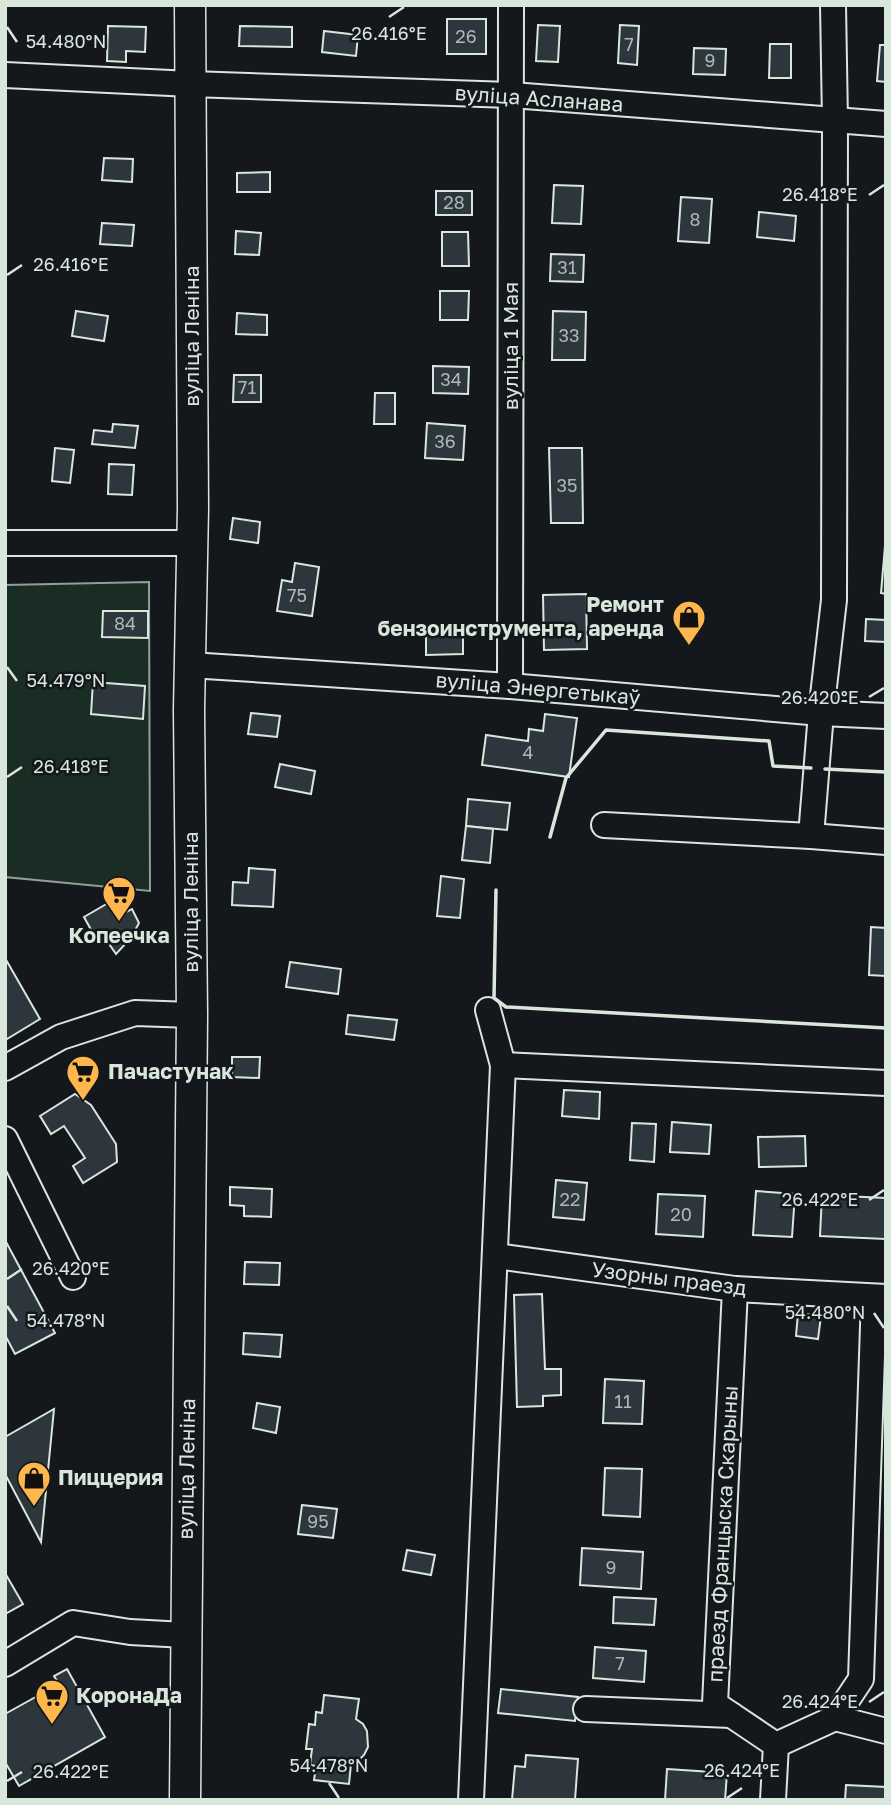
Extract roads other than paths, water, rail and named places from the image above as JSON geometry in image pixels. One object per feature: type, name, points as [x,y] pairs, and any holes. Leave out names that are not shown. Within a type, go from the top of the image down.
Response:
[{"type":"main road","name":"вуліца Леніна","points":[[185,1800],[192,1015],[190,5]]},
{"type":"street","name":"вуліца 1 Мая","points":[[510,686],[511,5]]},
{"type":"street","points":[[811,836],[834,600],[833,5]]},
{"type":"street","name":"вуліца Асланава","points":[[5,75],[512,95],[886,124]]},
{"type":"street","points":[[5,544],[192,543]]},
{"type":"street","name":"вуліца Энергетыкаў","points":[[190,665],[510,686],[821,713],[886,716]]},
{"type":"street","points":[[604,825],[886,842]]},
{"type":"street","points":[[471,1800],[503,1065],[488,1010]]},
{"type":"street","points":[[5,1068],[61,1037],[135,1013],[192,1015]]},
{"type":"street","points":[[503,1065],[886,1083]]},
{"type":"street","points":[[5,1139],[74,1277]]},
{"type":"street","name":"Узорны праезд","points":[[496,1256],[735,1289],[880,1297]]},
{"type":"street","name":"праезд Францыска Скарыны","points":[[735,1289],[715,1704],[776,1745]]},
{"type":"street","points":[[773,1800],[776,1745],[835,1718],[861,1679],[880,1297]]},
{"type":"street","points":[[5,1664],[73,1623],[130,1632],[185,1635]]},
{"type":"street","points":[[586,1709],[731,1715]]},
{"type":"street","points":[[835,1718],[886,1731]]},
{"type":"place","name":"Ремонт бензоинструмента, аренда","points":[[689,647]]},
{"type":"place","name":"Копеечка","points":[[119,923]]},
{"type":"place","name":"Пачастунак","points":[[83,1102]]},
{"type":"place","name":"Пиццерия","points":[[34,1508]]},
{"type":"place","name":"КоронаДа","points":[[52,1726]]}]
